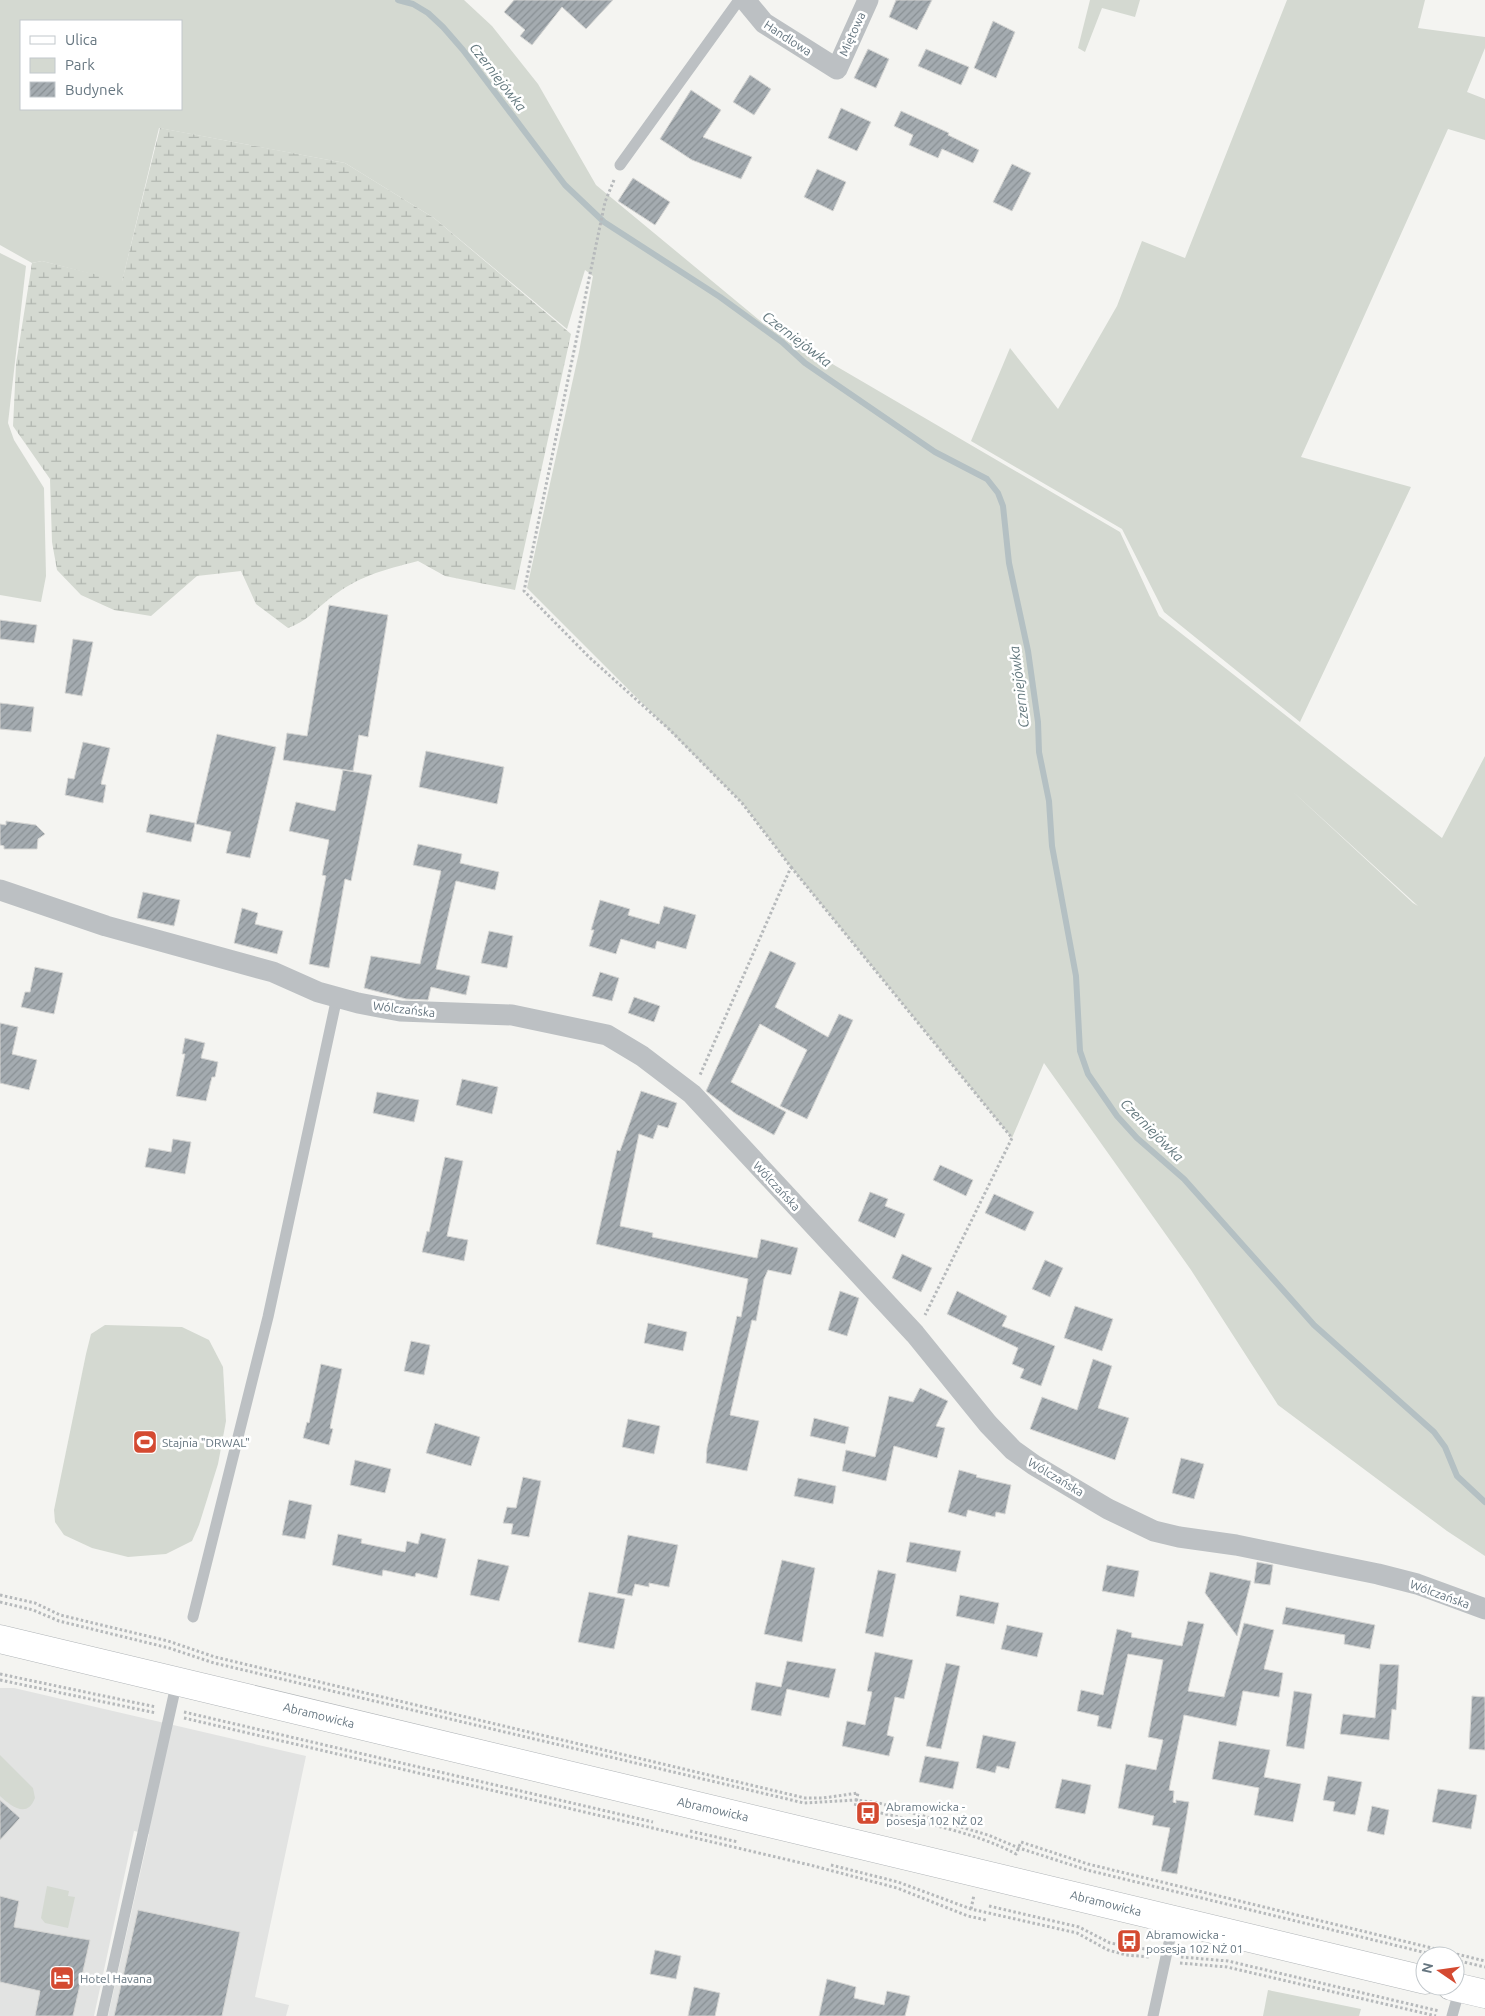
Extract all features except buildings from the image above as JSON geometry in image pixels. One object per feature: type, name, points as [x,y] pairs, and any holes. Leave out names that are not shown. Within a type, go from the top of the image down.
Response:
[{"type":"main road","name":"Abramowicka","points":[[0,1639],[1415,1978]]},
{"type":"street","name":"Handlowa","points":[[745,0],[764,23],[837,69]]},
{"type":"street","name":"Miętowa","points":[[837,69],[868,0]]},
{"type":"street","name":"Wólczańska","points":[[0,890],[106,926],[273,972],[337,997],[358,1003],[400,1011],[512,1014],[607,1035],[642,1056],[692,1094],[915,1334],[988,1424],[1013,1450],[1034,1465],[1132,1521],[1154,1531],[1179,1537],[1236,1545],[1378,1574],[1417,1584],[1485,1609]]},
{"type":"lane","points":[[620,165],[739,0]]},
{"type":"lane","points":[[193,1617],[268,1317],[337,997]]},
{"type":"lane","points":[[102,2016],[177,1681]]},
{"type":"lane","points":[[1153,2016],[1162,1958],[1174,1920]]},
{"type":"path","points":[[620,165],[605,202],[524,591],[589,657],[670,730],[742,803],[791,867],[1012,1138],[915,1334]]},
{"type":"path","points":[[692,1094],[791,867]]},
{"type":"path","points":[[0,1595],[35,1603],[60,1614],[168,1641],[216,1657],[805,1798],[823,1798],[858,1793],[855,1807],[954,1832],[1002,1847],[1016,1854],[1022,1842],[1088,1864],[1485,1961]]},
{"type":"path","points":[[0,1602],[33,1610],[59,1621],[169,1648],[214,1663],[794,1801],[822,1804],[856,1800],[879,1803],[988,1835],[1019,1848],[1086,1870],[1415,1950]]},
{"type":"path","points":[[0,1674],[810,1865],[897,1888],[968,1916],[986,1920]]},
{"type":"path","points":[[0,1680],[169,1713],[197,1714],[656,1822]]},
{"type":"path","points":[[682,1829],[742,1843]]},
{"type":"path","points":[[828,1864],[898,1882],[970,1909],[1077,1933],[1117,1953],[1142,1957],[1228,1962],[1460,2000]]},
{"type":"path","points":[[989,1906],[1079,1927],[1110,1944],[1129,1948],[1157,1950],[1162,1958]]},
{"type":"path","points":[[1162,1958],[1227,1967],[1436,2016]]},
{"type":"path","points":[[1465,1962],[1485,1967]]},
{"type":"shaded area","points":[[0,1688],[14,1688],[306,1756],[255,1997],[289,2005],[286,2016],[108,2016],[149,1834],[134,1831],[94,2016],[0,2016]]},
{"type":"green space","points":[[0,0],[464,0],[492,26],[538,84],[596,185],[764,324],[1120,532],[1159,616],[1442,838],[1485,756],[1485,1556],[1447,1531],[1278,1405],[1191,1270],[1044,1063],[1012,1138],[791,867],[742,803],[527,588],[579,352],[593,276],[585,270],[567,329],[434,218],[345,163],[159,128],[122,282],[42,261],[32,263],[0,245]],"holes":[[[1291,790],[1418,906],[1413,903]]]},
{"type":"green space","points":[[1090,0],[1140,0],[1135,17],[1102,8],[1085,52],[1078,48]]},
{"type":"green space","points":[[1287,0],[1425,0],[1418,28],[1485,37],[1485,48],[1467,92],[1485,99],[1485,140],[1448,129],[1301,457],[1411,487],[1300,722],[1164,612],[1122,529],[971,441],[1010,348],[1058,409],[1117,306],[1142,241],[1185,258]]},
{"type":"green space","points":[[160,128],[345,163],[434,218],[571,334],[515,590],[445,576],[418,561],[361,579],[340,591],[305,619],[288,628],[256,604],[241,571],[197,576],[151,616],[114,610],[81,595],[57,570],[52,542],[50,479],[13,426],[16,364],[32,263],[42,261],[122,281]]},
{"type":"green space","points":[[0,253],[26,266],[8,423],[14,440],[44,488],[46,576],[41,602],[0,595]]},
{"type":"green space","name":"Stajnia \"DRWAL\"","points":[[105,1325],[182,1327],[209,1340],[223,1367],[226,1421],[218,1464],[199,1525],[192,1541],[166,1554],[128,1557],[92,1548],[64,1535],[55,1522],[54,1510],[91,1334]]},
{"type":"green space","points":[[0,1755],[33,1788],[35,1798],[28,1808],[19,1809],[14,1807],[0,1796]]},
{"type":"green space","points":[[47,1886],[69,1891],[68,1896],[75,1897],[68,1928],[45,1923],[41,1918]]},
{"type":"green space","points":[[1268,1990],[1361,2009],[1359,2016],[1263,2016]]},
{"type":"waterway","name":"Czerniejówka","points":[[398,0],[413,4],[428,13],[443,27],[463,50],[565,185],[604,222],[720,297],[782,342],[805,363],[935,452],[987,479],[998,493],[1003,506],[1009,563],[1028,651],[1038,722],[1039,752],[1049,801],[1052,846],[1076,976],[1080,1051],[1088,1074],[1117,1116],[1137,1138],[1184,1179],[1314,1325],[1434,1432],[1445,1447],[1457,1476],[1485,1502]]},
{"type":"place","name":"Stajnia \"DRWAL\"","points":[[145,1442]]},
{"type":"place","name":"Abramowicka - posesja 102 NŻ 02","points":[[868,1813]]},
{"type":"place","name":"Abramowicka - posesja 102 NŻ 01","points":[[1129,1941]]},
{"type":"place","name":"Hotel Havana","points":[[62,1978]]}]
